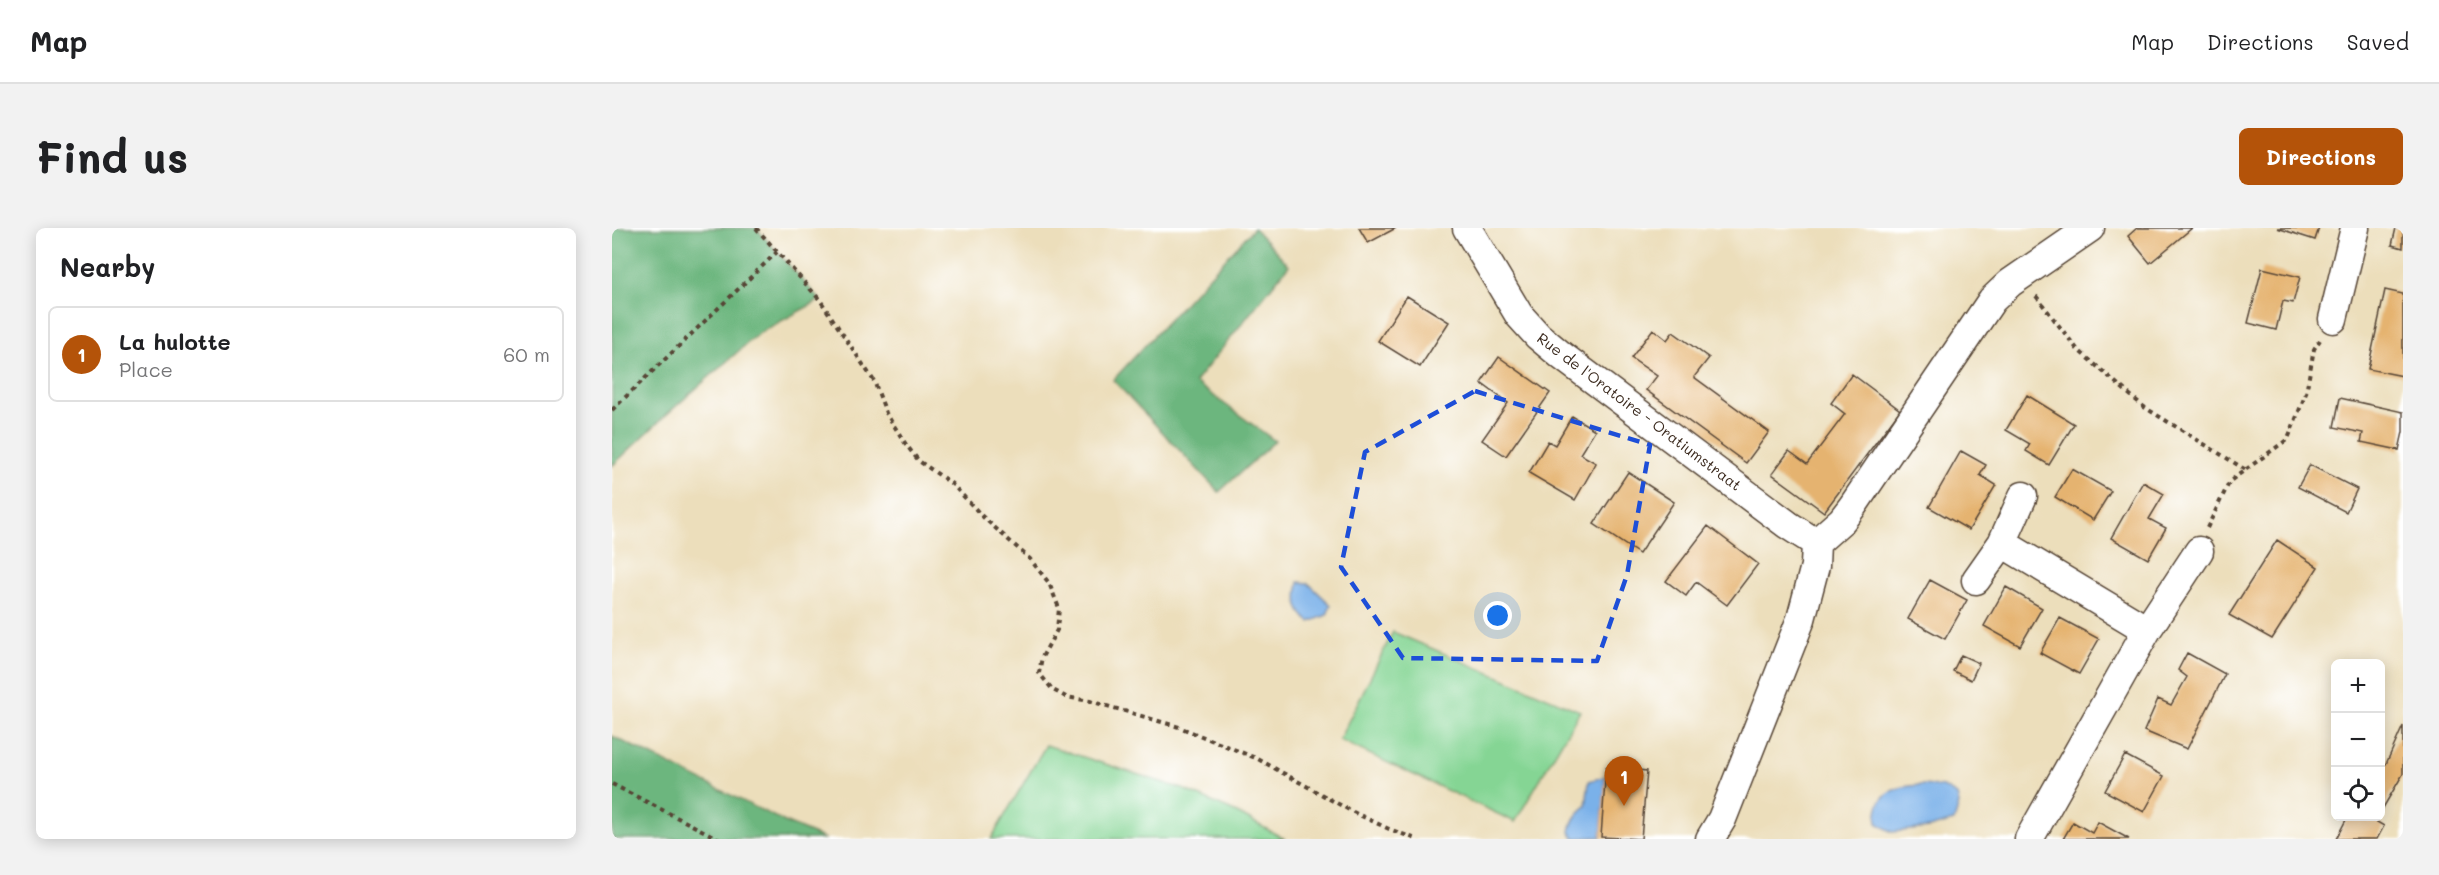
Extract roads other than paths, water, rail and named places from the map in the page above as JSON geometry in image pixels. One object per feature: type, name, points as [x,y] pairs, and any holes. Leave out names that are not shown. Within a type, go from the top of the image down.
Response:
[{"type":"street","name":"Rue de l'Oratoire - Oratiumstraat","points":[[1467,228],[1519,315],[1538,336],[1780,519],[1816,543]]},
{"type":"street","points":[[1710,839],[1722,819],[1801,619],[1815,566],[1816,543],[1842,520],[1852,507],[1992,300],[2021,276],[2090,228]]},
{"type":"street","points":[[2333,320],[2355,228]]},
{"type":"street","points":[[1976,580],[2002,543],[2024,496]]},
{"type":"street","points":[[2002,543],[2147,630]]},
{"type":"street","points":[[2029,839],[2147,630],[2199,551]]},
{"type":"water","points":[[1299,582],[1308,583],[1331,605],[1327,615],[1310,622],[1305,618],[1298,604]]},
{"type":"water","points":[[1606,776],[1601,837],[1574,838],[1570,832],[1571,828],[1575,818],[1586,806],[1589,781]]},
{"type":"water","points":[[1923,785],[1943,787],[1957,795],[1959,804],[1954,821],[1929,828],[1892,832],[1877,823],[1879,804],[1889,792],[1904,787]]},
{"type":"place","name":"La hulotte","points":[[1624,806]]}]
